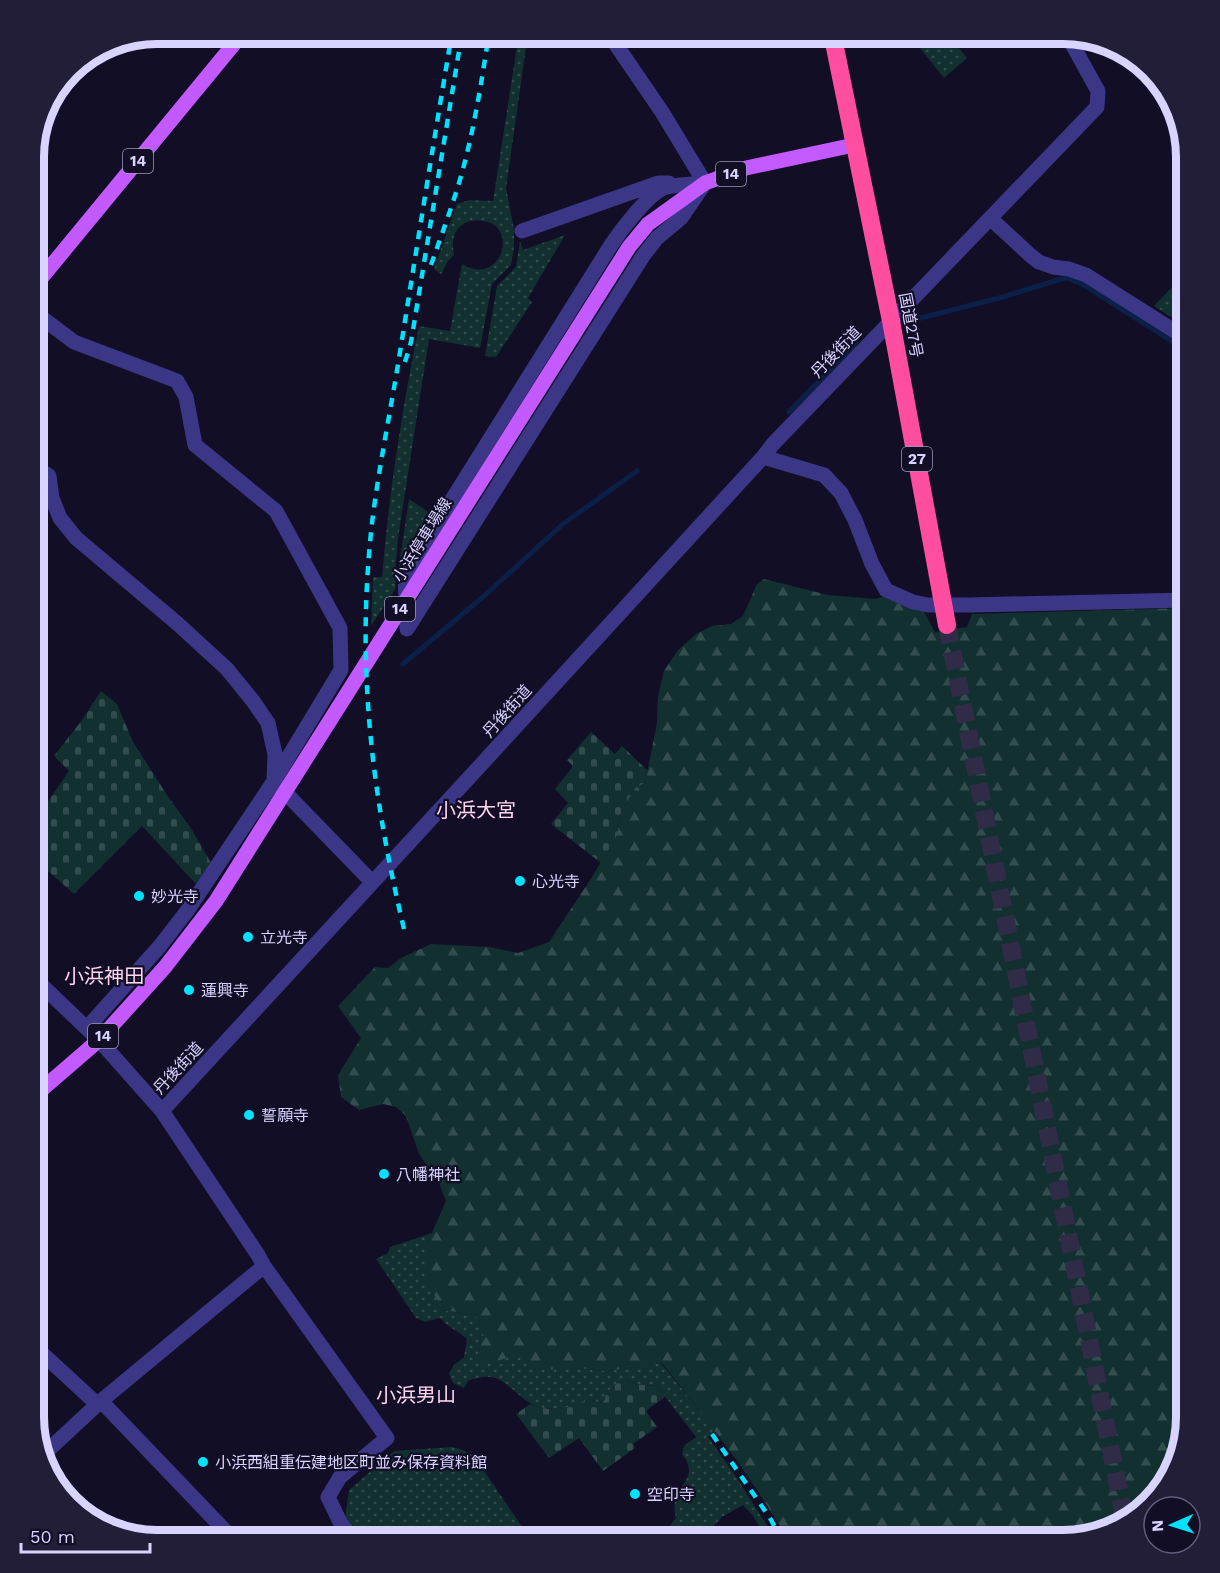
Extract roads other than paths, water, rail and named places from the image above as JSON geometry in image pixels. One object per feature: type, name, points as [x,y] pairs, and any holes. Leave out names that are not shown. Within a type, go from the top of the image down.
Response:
[{"type":"highway","name":"国道27号","points":[[834,44],[891,321],[945,612]]},
{"type":"main road","name":"14","points":[[44,275],[234,44]]},
{"type":"main road","name":"小浜停車場線","points":[[44,1088],[99,1040],[165,967],[216,901],[629,247],[648,224],[705,183],[746,168],[854,145]]},
{"type":"street","points":[[616,44],[662,112],[705,183]]},
{"type":"street","name":"丹後街道","points":[[346,1530],[328,1497],[340,1477],[387,1438],[264,1266],[162,1111],[481,766],[774,444],[1096,108],[1098,92],[1072,44]]},
{"type":"street","points":[[522,231],[658,183],[705,183]]},
{"type":"street","points":[[705,183],[681,218],[657,238],[643,256],[407,629],[405,575],[611,245],[633,216],[664,187],[705,183]]},
{"type":"street","points":[[990,218],[1039,262],[1086,275],[1176,332]]},
{"type":"street","points":[[44,319],[74,342],[177,381],[186,397],[195,445],[276,511],[340,628],[341,670],[274,781],[187,911],[160,946],[87,1028]]},
{"type":"street","points":[[763,457],[824,475],[841,493],[886,590],[913,602],[969,605],[1176,600]]},
{"type":"street","points":[[44,473],[49,476],[52,498],[60,518],[76,538],[178,624],[227,669],[253,701],[268,723],[275,754],[274,781],[372,882]]},
{"type":"street","points":[[44,987],[99,1040],[162,1111]]},
{"type":"street","points":[[49,1450],[99,1402],[264,1266]]},
{"type":"street","points":[[44,1355],[99,1402],[224,1530]]},
{"type":"waterway","points":[[913,320],[1067,278],[1082,284],[1176,344]]},
{"type":"waterway","points":[[789,412],[856,343]]},
{"type":"waterway","points":[[403,664],[484,596],[563,524],[637,471]]},
{"type":"tunnel","points":[[947,625],[1123,1512]]},
{"type":"railway","points":[[404,929],[375,779],[366,667],[367,584],[378,480],[450,44]]},
{"type":"railway","points":[[405,362],[411,342],[460,44]]},
{"type":"railway","points":[[431,265],[456,193],[467,152],[487,44]]},
{"type":"railway","points":[[712,1434],[777,1530]]},
{"type":"place","name":"心光寺","points":[[520,881]]},
{"type":"place","name":"妙光寺","points":[[139,896]]},
{"type":"place","name":"立光寺","points":[[248,937]]},
{"type":"place","name":"蓮興寺","points":[[189,990]]},
{"type":"place","name":"誓願寺","points":[[249,1115]]},
{"type":"place","name":"八幡神社","points":[[384,1174]]},
{"type":"place","name":"小浜西組重伝建地区町並み保存資料館","points":[[203,1462]]},
{"type":"place","name":"空印寺","points":[[635,1494]]},
{"type":"district","name":"小浜大宮","points":[[476,810]]},
{"type":"district","name":"小浜神田","points":[[104,976]]},
{"type":"district","name":"小浜男山","points":[[416,1395]]}]
